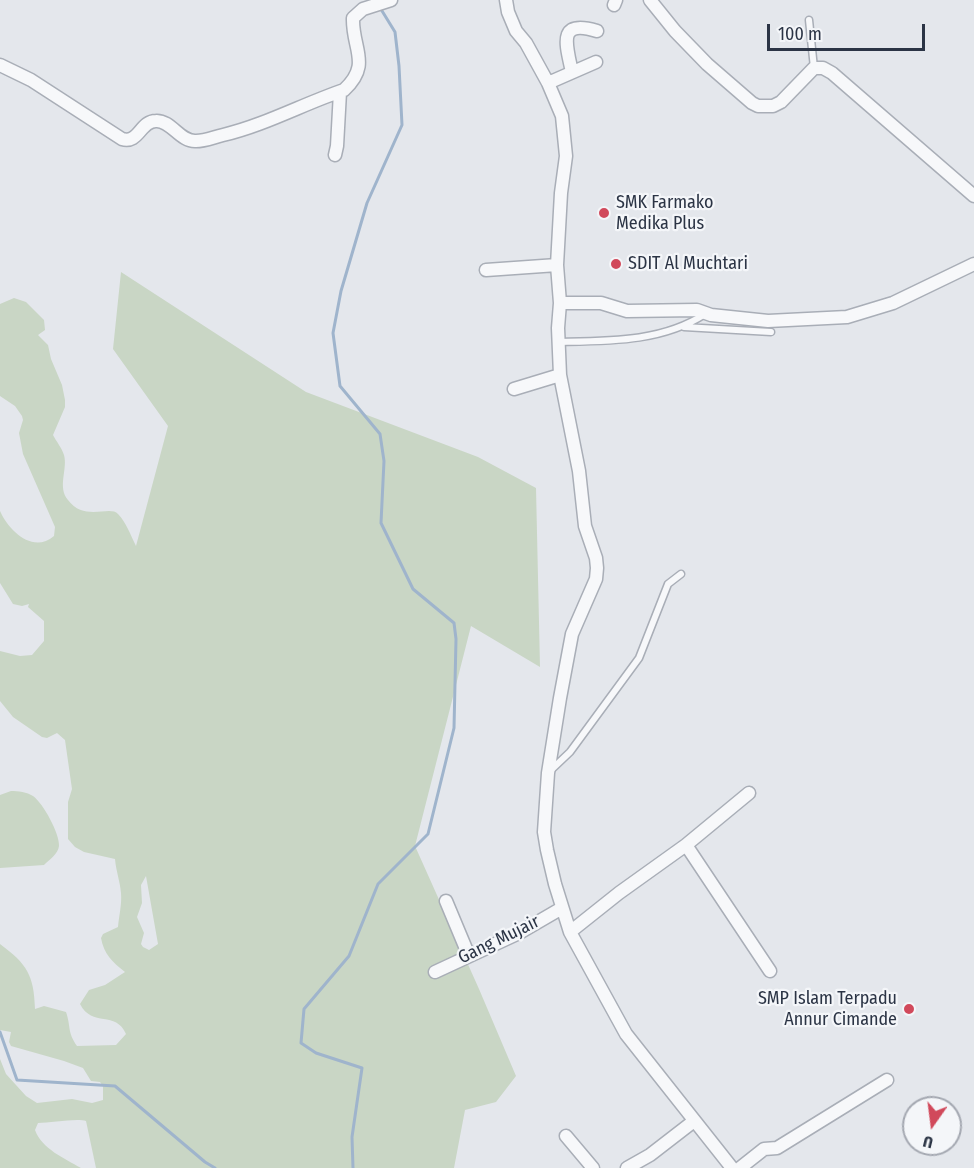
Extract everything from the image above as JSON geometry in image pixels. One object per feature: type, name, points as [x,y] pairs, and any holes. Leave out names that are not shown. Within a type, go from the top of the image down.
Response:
[{"type":"street","points":[[0,65],[31,80],[126,140],[134,138],[154,120],[188,139],[198,141],[241,130],[340,92],[350,84],[359,71],[360,58],[353,18],[363,9],[391,0]]},
{"type":"street","points":[[506,0],[516,31],[526,43],[548,83],[562,116],[566,156],[561,193],[557,266],[560,303],[558,342],[560,375],[579,471],[585,526],[597,568],[596,579],[572,634],[548,773],[544,832],[549,862],[570,932],[626,1034],[732,1168]]},
{"type":"street","points":[[650,0],[675,31],[707,64],[752,104],[773,106],[781,102],[814,68],[823,68],[832,73],[974,196]]},
{"type":"street","points":[[573,72],[566,46],[567,36],[577,27],[597,31]]},
{"type":"street","points":[[548,83],[596,62]]},
{"type":"street","points":[[335,155],[340,92]]},
{"type":"street","points":[[560,303],[601,303],[627,311],[697,310],[768,321],[847,316],[893,303],[974,264]]},
{"type":"street","points":[[486,270],[557,266]]},
{"type":"street","points":[[514,390],[560,375]]},
{"type":"street","points":[[570,932],[619,892],[686,845],[749,793]]},
{"type":"street","points":[[686,845],[770,971]]},
{"type":"street","points":[[446,901],[469,956]]},
{"type":"street","name":"Gang Mujair","points":[[435,972],[519,933],[562,908]]},
{"type":"street","points":[[740,1168],[760,1151],[777,1148],[887,1080]]},
{"type":"street","points":[[627,1168],[650,1155],[694,1121]]},
{"type":"street","points":[[566,1136],[593,1168]]},
{"type":"lane","points":[[809,20],[814,68]]},
{"type":"lane","points":[[558,342],[612,341],[660,334],[682,327],[705,313]]},
{"type":"lane","points":[[682,327],[771,332]]},
{"type":"lane","points":[[548,773],[570,752],[639,658],[668,584],[681,574]]},
{"type":"green space","points":[[121,272],[306,392],[478,457],[536,488],[540,667],[471,626],[415,846],[516,1076],[496,1102],[465,1110],[454,1168],[96,1168],[86,1121],[76,1120],[38,1123],[35,1130],[48,1148],[81,1168],[0,1168],[0,1059],[6,1074],[26,1096],[37,1103],[72,1099],[92,1103],[103,1100],[103,1086],[100,1082],[91,1081],[83,1068],[11,1046],[9,1042],[11,1032],[0,1030],[0,944],[23,964],[27,971],[33,987],[35,1009],[44,1006],[66,1012],[70,1033],[77,1046],[116,1045],[126,1034],[116,1023],[91,1015],[80,1004],[89,990],[105,985],[125,972],[109,957],[101,938],[103,934],[118,927],[121,897],[115,859],[84,852],[68,839],[68,802],[72,789],[65,740],[57,733],[47,738],[42,737],[13,717],[0,701],[0,651],[20,656],[32,655],[44,641],[44,621],[28,607],[29,604],[22,606],[13,604],[0,583],[0,511],[9,526],[22,538],[30,541],[46,541],[54,536],[55,527],[23,454],[19,433],[22,416],[15,406],[0,396],[0,304],[14,298],[26,302],[44,320],[45,330],[38,335],[48,345],[65,400],[65,407],[53,435],[65,460],[63,489],[65,495],[74,507],[81,510],[109,511],[118,514],[136,546],[168,426],[113,349]],"holes":[[[146,876],[158,944],[149,950],[141,944],[144,933],[137,917],[142,903],[141,885]]]},
{"type":"green space","points":[[11,791],[33,796],[54,827],[59,846],[53,857],[44,865],[0,868],[0,795]]},
{"type":"waterway","points":[[353,1168],[352,1137],[362,1068],[316,1053],[301,1043],[304,1009],[349,956],[378,884],[428,834],[454,728],[456,639],[454,623],[413,589],[381,523],[384,461],[380,434],[340,386],[333,333],[341,291],[367,203],[402,125],[395,32],[379,6]]},
{"type":"waterway","points":[[0,1032],[17,1080],[115,1086],[215,1168]]},
{"type":"place","name":"SMK Farmako Medika Plus","points":[[604,213]]},
{"type":"place","name":"SDIT Al Muchtari","points":[[616,264]]},
{"type":"place","name":"SMP Islam Terpadu Annur Cimande","points":[[909,1009]]}]
